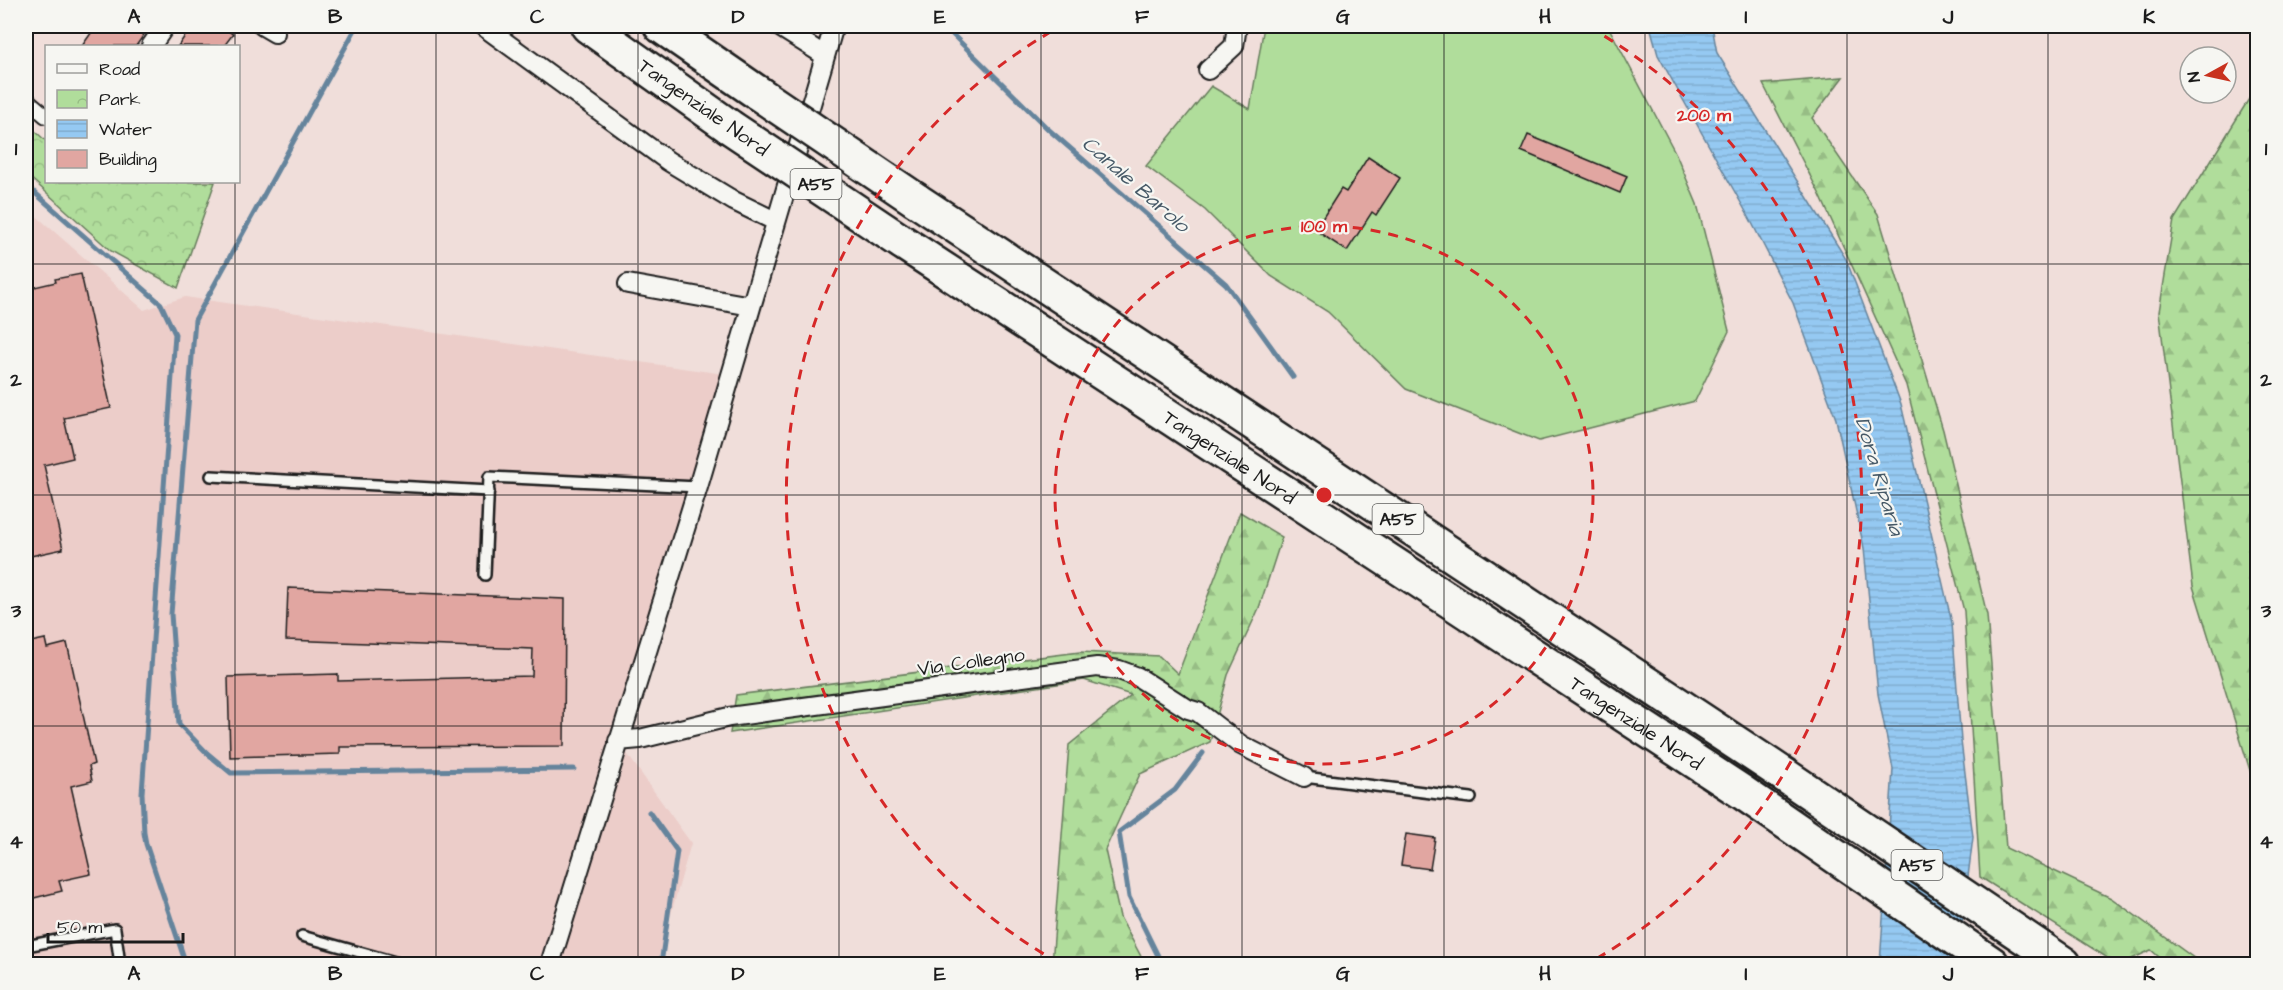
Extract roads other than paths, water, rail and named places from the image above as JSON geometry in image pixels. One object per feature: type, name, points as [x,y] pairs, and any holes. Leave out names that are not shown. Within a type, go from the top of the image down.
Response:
[{"type":"highway","name":"Tangenziale Nord","points":[[588,26],[730,127],[902,242],[1742,792],[1992,964]]},
{"type":"highway","name":"Tangenziale Nord","points":[[661,26],[916,200],[1771,766],[2064,964]]},
{"type":"street","points":[[152,45],[165,26]]},
{"type":"street","points":[[483,26],[668,161],[734,201],[775,221]]},
{"type":"street","points":[[778,26],[824,55]]},
{"type":"street","points":[[550,964],[698,487],[834,26]]},
{"type":"street","points":[[1208,70],[1234,46],[1237,26]]},
{"type":"street","points":[[26,99],[45,115]]},
{"type":"street","points":[[628,284],[751,306]]},
{"type":"street","name":"Via Collegno","points":[[618,741],[640,739],[729,717],[1097,667],[1119,670],[1138,677],[1188,709],[1197,712],[1241,745],[1304,777]]},
{"type":"lane","points":[[211,476],[489,491]]},
{"type":"lane","points":[[485,575],[489,477],[698,487]]},
{"type":"lane","points":[[1304,777],[1471,798]]},
{"type":"lane","points":[[26,945],[115,929],[120,964]]},
{"type":"lane","points":[[302,936],[402,964]]},
{"type":"water","name":"Dora Riparia","points":[[1650,26],[1712,26],[1717,53],[1846,259],[1901,404],[1952,623],[1961,741],[1973,837],[1957,964],[1880,964],[1893,769],[1878,694],[1864,548],[1836,419],[1793,303],[1750,219],[1658,55]]},
{"type":"waterway","points":[[357,26],[195,320],[171,614],[179,724],[207,753],[231,773],[574,769]]},
{"type":"waterway","name":"Canale Barolo","points":[[944,26],[1048,129],[1226,284],[1293,377]]},
{"type":"waterway","points":[[26,185],[161,304],[175,334],[142,793],[146,844],[186,964]]},
{"type":"waterway","name":"Canale Barolo","points":[[1162,964],[1129,897],[1119,832],[1175,790],[1203,753]]},
{"type":"waterway","points":[[649,812],[677,851],[661,964]]}]
